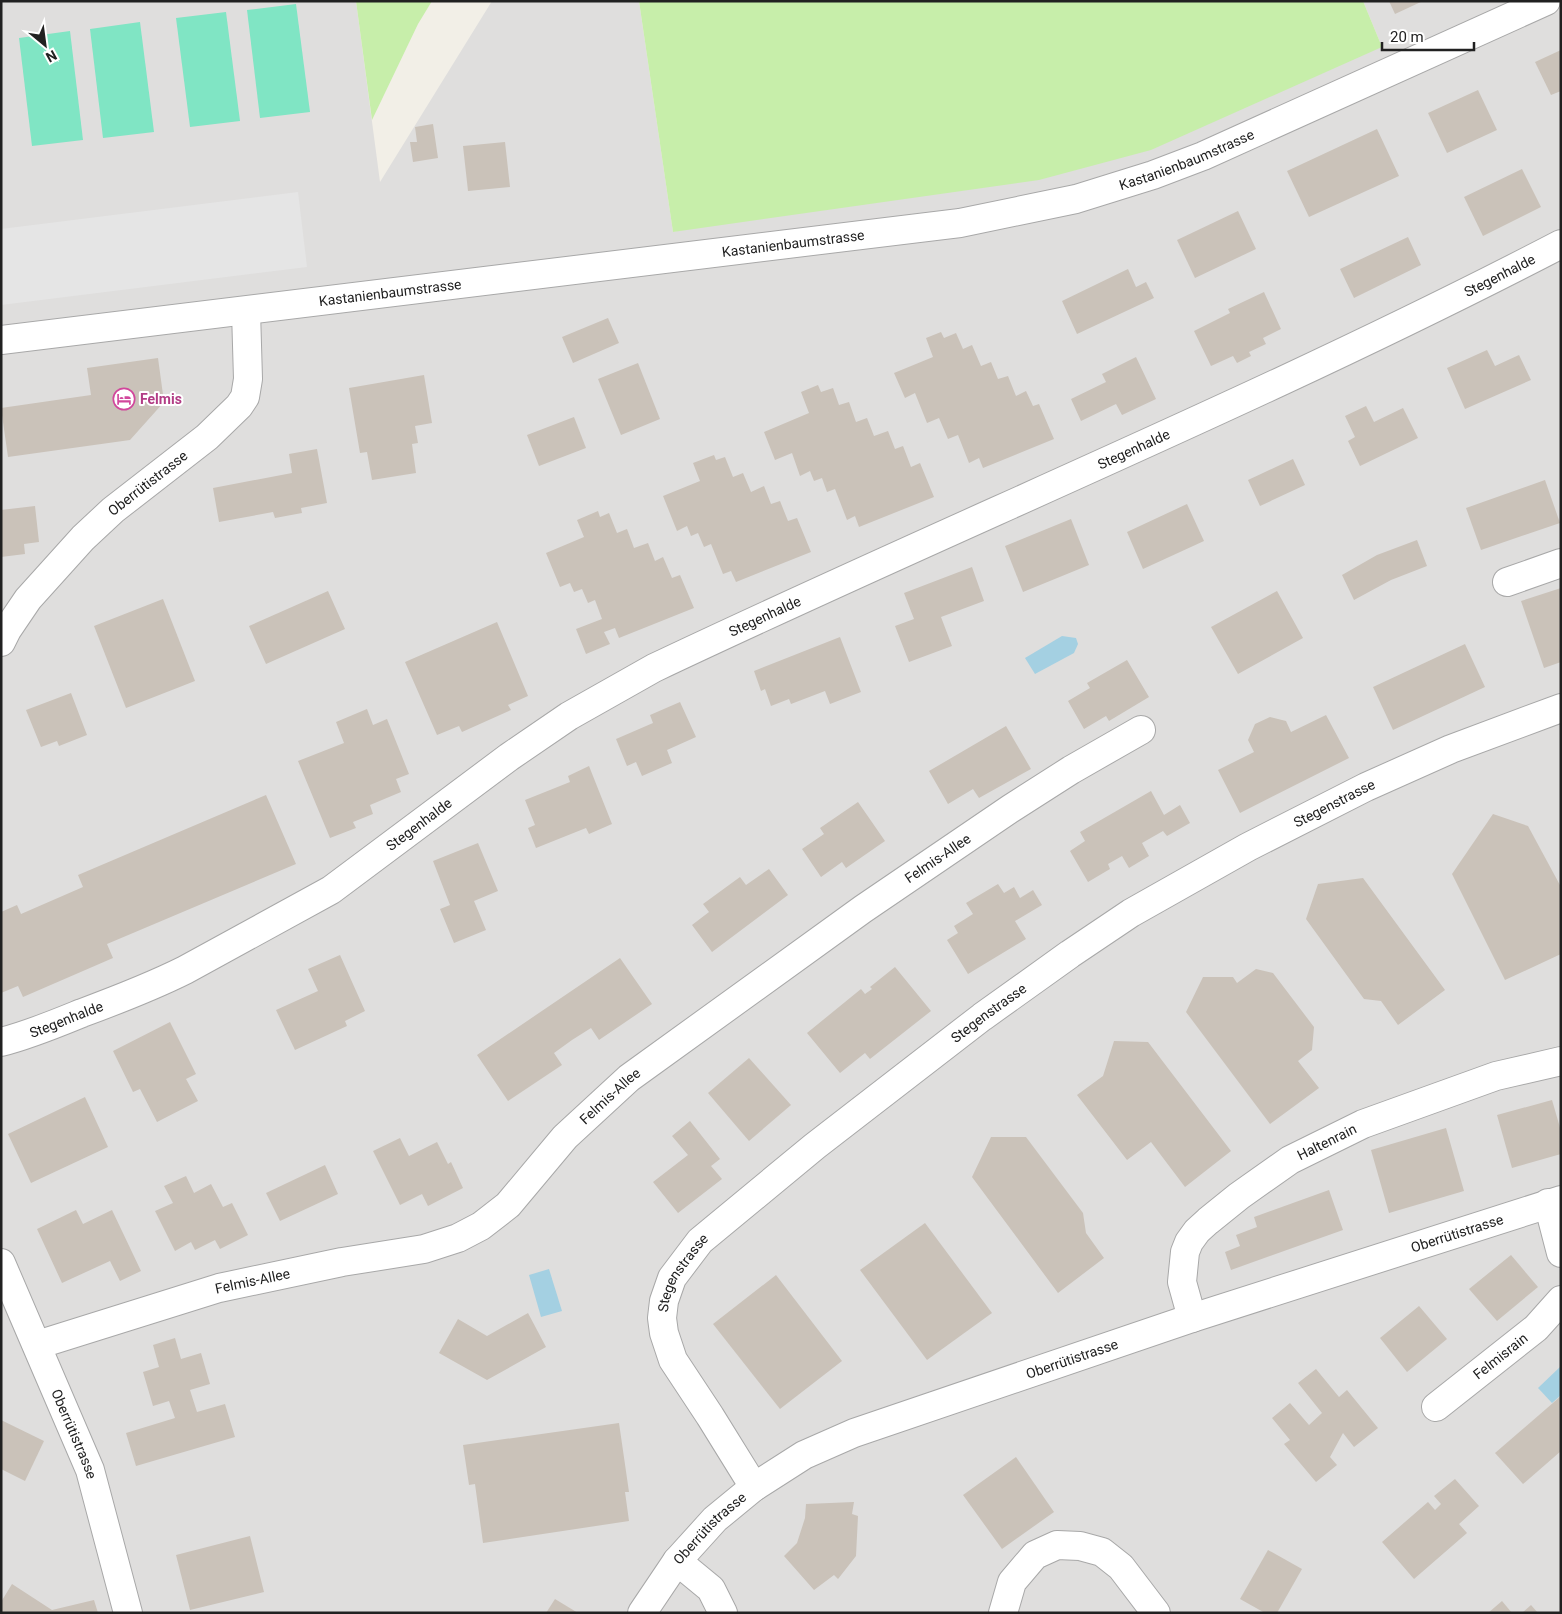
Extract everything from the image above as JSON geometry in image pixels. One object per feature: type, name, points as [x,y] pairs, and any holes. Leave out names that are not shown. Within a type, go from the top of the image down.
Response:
[{"type":"street","name":"Kastanienbaumstrasse","points":[[1,340],[960,223],[1070,200],[1153,176],[1203,156],[1546,1]]},
{"type":"street","name":"Stegenhalde","points":[[1,1042],[52,1025],[161,982],[331,890],[508,757],[569,716],[654,668],[1237,402],[1436,308],[1561,244]]},
{"type":"street","name":"Oberrütistrasse","points":[[1,642],[28,599],[83,538],[113,510],[207,436],[239,406],[245,397],[248,379],[246,311]]},
{"type":"street","points":[[1507,582],[1561,563]]},
{"type":"street","name":"Stegenstrasse","points":[[754,1487],[673,1360],[664,1333],[662,1318],[664,1301],[672,1278],[700,1241],[815,1146],[982,1017],[1070,954],[1132,913],[1248,847],[1366,787],[1451,749],[1561,708]]},
{"type":"street","name":"Felmis-Allee","points":[[37,1345],[219,1288],[342,1262],[424,1249],[458,1238],[481,1226],[508,1205],[565,1137],[629,1078],[863,909],[1056,780],[1141,730]]},
{"type":"street","name":"Haltenrain","points":[[1192,1318],[1182,1282],[1189,1242],[1208,1221],[1239,1196],[1290,1160],[1363,1124],[1496,1076],[1561,1061]]},
{"type":"street","name":"Oberrütistrasse","points":[[642,1613],[677,1561],[715,1519],[754,1487],[804,1456],[854,1433],[1192,1318],[1554,1202]]},
{"type":"street","points":[[1554,1202],[1561,1253]]},
{"type":"street","name":"Oberrütistrasse","points":[[1,1263],[90,1470],[128,1613]]},
{"type":"street","name":"Felmisrain","points":[[1436,1407],[1536,1328],[1561,1300]]},
{"type":"street","points":[[1003,1613],[1012,1582],[1035,1555],[1057,1545],[1080,1546],[1102,1552],[1121,1567],[1156,1613]]},
{"type":"street","points":[[677,1561],[711,1589],[723,1613]]},
{"type":"shaded area","name":"Felmis","points":[[356,1],[380,182],[492,1],[639,1],[673,232],[1382,47],[1363,1],[1561,1],[1561,1613],[1,1613],[1,2]]},
{"type":"shaded area","points":[[298,192],[307,267],[1,305],[1,229]]},
{"type":"green space","points":[[356,1],[432,1],[418,24],[372,120]]},
{"type":"green space","points":[[639,1],[1363,1],[1382,47],[1151,150],[1039,180],[673,232]]},
{"type":"green space","points":[[296,4],[310,112],[260,118],[247,10]]},
{"type":"green space","points":[[226,12],[240,121],[190,127],[176,18]]},
{"type":"green space","points":[[140,22],[154,132],[103,138],[90,29]]},
{"type":"green space","points":[[70,31],[83,140],[32,146],[19,38]]},
{"type":"water","points":[[1062,636],[1076,638],[1078,644],[1074,653],[1035,674],[1025,658]]},
{"type":"water","points":[[549,1269],[562,1311],[541,1317],[529,1275]]},
{"type":"water","points":[[1561,1366],[1561,1395],[1552,1403],[1538,1388]]},
{"type":"building","points":[[1389,1],[1423,1],[1395,14]]},
{"type":"building","points":[[1561,50],[1561,91],[1551,95],[1535,62]]},
{"type":"building","points":[[1478,90],[1497,130],[1447,153],[1428,113]]},
{"type":"building","points":[[433,124],[438,158],[413,162],[410,142],[417,142],[415,127]]},
{"type":"building","points":[[1377,129],[1399,176],[1309,217],[1287,171]]},
{"type":"building","points":[[505,142],[510,187],[468,191],[463,146]]},
{"type":"building","points":[[1522,169],[1541,207],[1483,236],[1464,197]]},
{"type":"building","points":[[1238,211],[1256,249],[1195,278],[1177,240]]},
{"type":"building","points":[[1408,237],[1421,265],[1354,298],[1340,269]]},
{"type":"building","points":[[1128,269],[1136,287],[1146,282],[1154,298],[1077,334],[1062,301]]},
{"type":"building","points":[[1264,292],[1281,329],[1263,338],[1266,344],[1249,352],[1251,356],[1237,363],[1233,356],[1211,366],[1194,331],[1230,313],[1228,309]]},
{"type":"building","points":[[608,318],[619,343],[573,363],[562,337]]},
{"type":"building","points":[[941,332],[944,338],[956,333],[963,349],[972,345],[981,366],[991,362],[998,379],[1008,376],[1016,396],[1026,391],[1033,406],[1039,404],[1054,439],[983,468],[979,458],[969,463],[958,435],[948,439],[939,418],[927,423],[915,393],[905,398],[894,373],[933,357],[926,338]]},
{"type":"building","points":[[1487,350],[1495,366],[1519,355],[1531,380],[1465,409],[1447,368]]},
{"type":"building","points":[[1136,357],[1156,399],[1122,415],[1116,404],[1081,421],[1071,399],[1106,382],[1102,374]]},
{"type":"building","points":[[158,358],[164,402],[130,440],[8,457],[1,408],[91,395],[87,368]]},
{"type":"building","points":[[638,363],[660,419],[621,435],[598,379]]},
{"type":"building","points":[[424,375],[432,423],[415,426],[418,443],[412,444],[416,473],[372,480],[367,452],[360,453],[349,388]]},
{"type":"building","points":[[818,385],[821,392],[833,388],[839,405],[849,402],[856,422],[867,418],[874,436],[888,431],[895,449],[903,446],[911,467],[920,463],[934,497],[859,527],[855,516],[847,520],[835,489],[827,492],[822,478],[814,481],[810,471],[800,476],[792,453],[775,460],[764,432],[809,413],[801,392]]},
{"type":"building","points":[[1366,406],[1374,422],[1403,408],[1418,438],[1360,466],[1348,441],[1355,437],[1345,416]]},
{"type":"building","points":[[574,417],[586,448],[539,466],[527,435]]},
{"type":"building","points":[[317,449],[327,503],[301,508],[302,513],[275,518],[273,512],[219,522],[213,488],[292,473],[289,454]]},
{"type":"building","points":[[714,455],[716,460],[725,457],[733,477],[743,473],[751,492],[764,486],[771,504],[780,501],[788,521],[797,518],[811,552],[736,582],[731,571],[723,574],[711,544],[704,547],[698,533],[691,536],[687,526],[677,531],[663,496],[700,481],[693,463]]},
{"type":"building","points":[[1293,459],[1305,485],[1260,506],[1248,480]]},
{"type":"building","points":[[1545,480],[1560,523],[1481,550],[1466,508]]},
{"type":"building","points":[[1187,504],[1204,541],[1143,569],[1127,532]]},
{"type":"building","points":[[35,506],[39,542],[24,544],[25,554],[1,557],[1,510]]},
{"type":"building","points":[[598,511],[600,517],[609,513],[617,533],[627,529],[634,548],[648,543],[655,561],[663,557],[672,578],[680,575],[694,608],[619,638],[615,628],[604,632],[610,644],[586,654],[576,629],[602,619],[595,600],[588,603],[582,589],[574,592],[570,583],[560,587],[546,553],[584,537],[577,520]]},
{"type":"building","points":[[1071,519],[1089,565],[1023,592],[1005,546]]},
{"type":"building","points":[[1417,540],[1427,566],[1391,580],[1354,600],[1342,575],[1377,555]]},
{"type":"building","points":[[972,567],[984,601],[941,617],[952,646],[909,662],[895,626],[914,619],[904,593]]},
{"type":"building","points":[[1561,588],[1561,662],[1544,668],[1521,601]]},
{"type":"building","points":[[328,591],[345,629],[266,664],[249,626]]},
{"type":"building","points":[[1277,591],[1303,638],[1238,674],[1211,627]]},
{"type":"building","points":[[163,599],[195,681],[126,708],[94,626]]},
{"type":"building","points":[[497,622],[528,696],[508,705],[511,710],[462,732],[459,726],[437,735],[405,662]]},
{"type":"building","points":[[840,637],[861,692],[830,704],[825,691],[791,704],[789,699],[771,706],[765,689],[761,691],[754,671]]},
{"type":"building","points":[[1465,644],[1485,687],[1393,730],[1373,687]]},
{"type":"building","points":[[1127,660],[1149,697],[1109,721],[1106,716],[1084,729],[1068,701],[1090,688],[1087,683]]},
{"type":"building","points":[[71,693],[87,735],[59,746],[57,741],[41,747],[26,710]]},
{"type":"building","points":[[680,702],[696,737],[667,750],[672,763],[642,776],[636,762],[627,766],[616,739],[653,723],[650,715]]},
{"type":"building","points":[[367,709],[373,725],[387,719],[409,774],[396,779],[401,792],[370,805],[373,814],[353,822],[356,828],[330,838],[298,761],[344,743],[336,722]]},
{"type":"building","points":[[1326,715],[1349,758],[1240,813],[1218,770],[1254,752],[1248,740],[1255,724],[1270,717],[1286,721],[1291,732]]},
{"type":"building","points":[[1006,726],[1031,769],[979,798],[973,789],[948,804],[929,771]]},
{"type":"building","points":[[589,766],[612,824],[589,834],[586,828],[536,848],[528,828],[535,825],[525,800],[570,782],[568,776]]},
{"type":"building","points":[[1151,791],[1164,815],[1180,805],[1190,823],[1167,836],[1163,831],[1142,843],[1149,856],[1129,868],[1122,856],[1108,864],[1110,869],[1088,882],[1070,851],[1085,841],[1080,832]]},
{"type":"building","points":[[266,795],[296,864],[107,944],[113,958],[23,997],[18,986],[1,993],[1,912],[17,905],[21,914],[83,887],[78,875]]},
{"type":"building","points":[[858,802],[885,841],[846,868],[842,862],[821,877],[802,849],[824,834],[820,828]]},
{"type":"building","points":[[1493,814],[1528,826],[1561,887],[1561,954],[1505,980],[1452,874]]},
{"type":"building","points":[[478,843],[498,891],[474,901],[486,930],[454,943],[440,909],[450,905],[433,861]]},
{"type":"building","points":[[769,869],[788,895],[712,952],[692,925],[709,912],[703,904],[740,877],[746,885]]},
{"type":"building","points":[[1363,878],[1445,990],[1398,1025],[1381,1001],[1364,999],[1306,919],[1318,884]]},
{"type":"building","points":[[998,884],[1004,893],[1014,887],[1020,898],[1033,890],[1042,905],[1015,921],[1026,939],[968,974],[947,940],[958,933],[954,926],[973,914],[966,903]]},
{"type":"building","points":[[340,955],[365,1011],[345,1021],[347,1026],[295,1050],[276,1010],[318,991],[308,969]]},
{"type":"building","points":[[620,958],[652,1004],[599,1040],[591,1028],[572,1040],[554,1053],[562,1065],[508,1101],[477,1055]]},
{"type":"building","points":[[895,967],[931,1011],[870,1059],[865,1053],[840,1073],[807,1033],[861,989],[865,994],[872,989],[870,987]]},
{"type":"building","points":[[1256,969],[1273,973],[1314,1027],[1312,1050],[1298,1061],[1319,1088],[1270,1124],[1186,1012],[1203,977],[1233,977],[1237,983]]},
{"type":"building","points":[[170,1022],[196,1074],[186,1079],[198,1101],[157,1122],[140,1089],[133,1092],[113,1051]]},
{"type":"building","points":[[1114,1041],[1148,1042],[1231,1151],[1185,1187],[1151,1142],[1127,1160],[1077,1095],[1103,1076]]},
{"type":"building","points":[[749,1058],[791,1105],[749,1141],[708,1093]]},
{"type":"building","points":[[85,1097],[108,1147],[31,1183],[8,1134]]},
{"type":"building","points":[[1552,1100],[1561,1131],[1561,1154],[1512,1168],[1497,1115]]},
{"type":"building","points":[[690,1121],[720,1159],[711,1166],[722,1179],[678,1213],[653,1182],[688,1155],[672,1136]]},
{"type":"building","points":[[1446,1128],[1464,1191],[1389,1213],[1371,1150]]},
{"type":"building","points":[[991,1137],[1026,1137],[1083,1213],[1086,1233],[1104,1258],[1058,1293],[972,1177]]},
{"type":"building","points":[[400,1138],[409,1156],[437,1142],[448,1164],[451,1162],[463,1188],[428,1206],[422,1194],[400,1205],[373,1151]]},
{"type":"building","points":[[325,1165],[338,1194],[280,1221],[266,1193]]},
{"type":"building","points":[[186,1176],[194,1193],[211,1184],[223,1207],[232,1203],[248,1235],[220,1249],[215,1240],[195,1250],[191,1242],[175,1251],[155,1211],[173,1203],[164,1186]]},
{"type":"building","points":[[1329,1190],[1343,1230],[1231,1270],[1225,1252],[1240,1246],[1236,1235],[1257,1227],[1254,1217]]},
{"type":"building","points":[[76,1210],[83,1224],[112,1210],[141,1271],[120,1281],[110,1261],[62,1283],[37,1229]]},
{"type":"building","points":[[925,1223],[992,1313],[927,1360],[860,1270]]},
{"type":"building","points":[[1511,1255],[1538,1287],[1497,1321],[1469,1289]]},
{"type":"building","points":[[776,1275],[842,1361],[780,1409],[713,1324]]},
{"type":"building","points":[[1419,1306],[1447,1339],[1407,1372],[1380,1338]]},
{"type":"building","points":[[528,1313],[546,1347],[487,1380],[439,1353],[458,1319],[487,1336]]},
{"type":"building","points":[[175,1338],[181,1359],[201,1353],[210,1384],[190,1390],[197,1412],[225,1404],[235,1437],[136,1466],[126,1433],[175,1418],[169,1401],[153,1406],[143,1372],[159,1367],[153,1345]]},
{"type":"building","points":[[1316,1369],[1339,1397],[1347,1390],[1378,1428],[1354,1447],[1343,1433],[1330,1457],[1337,1465],[1316,1482],[1284,1444],[1290,1440],[1272,1418],[1290,1403],[1309,1425],[1322,1413],[1298,1383]]},
{"type":"building","points":[[1561,1396],[1561,1451],[1523,1484],[1495,1453]]},
{"type":"building","points":[[1,1420],[44,1441],[25,1481],[1,1469]]},
{"type":"building","points":[[619,1423],[629,1492],[625,1492],[629,1521],[483,1543],[475,1484],[469,1485],[463,1445]]},
{"type":"building","points":[[1016,1457],[1054,1512],[1002,1549],[963,1495]]},
{"type":"building","points":[[1455,1479],[1479,1506],[1459,1524],[1467,1533],[1414,1579],[1382,1542],[1428,1502],[1435,1510],[1441,1504],[1434,1496]]},
{"type":"building","points":[[854,1502],[852,1514],[858,1516],[856,1556],[838,1579],[834,1575],[814,1590],[784,1556],[797,1543],[805,1518],[806,1504]]},
{"type":"building","points":[[250,1536],[264,1592],[190,1610],[176,1555]]},
{"type":"building","points":[[1268,1550],[1302,1569],[1277,1613],[1265,1613],[1240,1599]]},
{"type":"building","points":[[12,1584],[52,1610],[94,1600],[98,1613],[1,1613],[1,1602]]},
{"type":"building","points":[[555,1599],[578,1613],[546,1613]]},
{"type":"building","points":[[1502,1601],[1512,1613],[1488,1613]]},
{"type":"building","points":[[1531,1605],[1538,1613],[1522,1613]]},
{"type":"place","name":"Felmis","points":[[124,399]]}]
